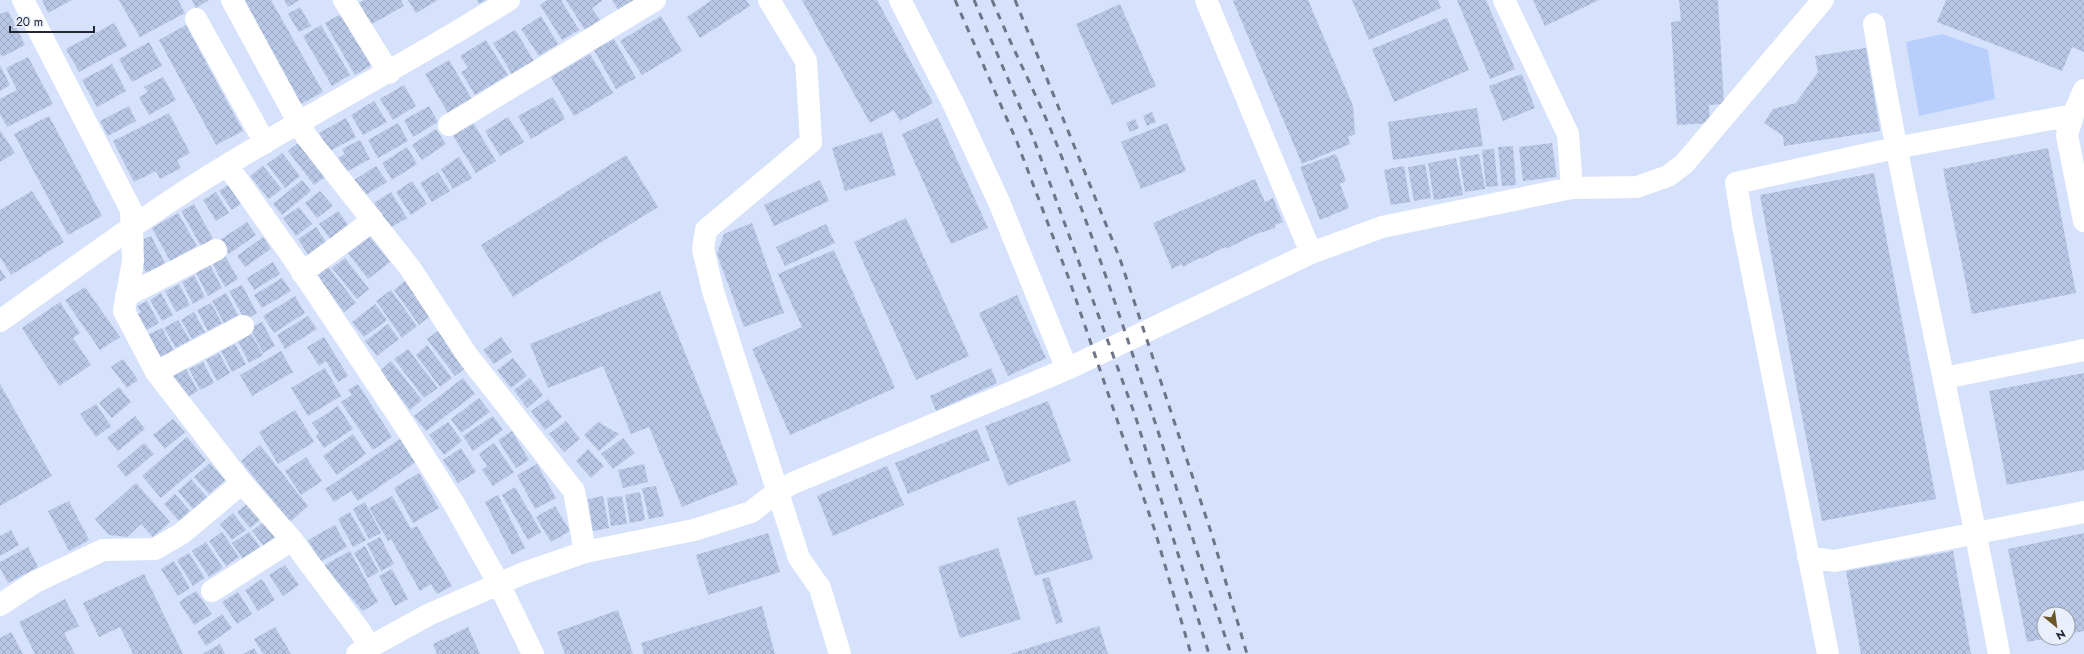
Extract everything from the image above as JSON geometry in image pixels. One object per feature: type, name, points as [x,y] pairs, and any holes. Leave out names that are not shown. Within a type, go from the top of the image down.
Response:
[{"type":"street","points":[[23,0],[131,210],[133,261],[124,311],[156,372],[242,483],[292,540],[360,631],[363,650],[430,614],[499,584],[585,552],[694,530],[751,512],[777,492],[793,483],[1067,369],[1311,253],[1382,227],[1572,188],[1637,187],[1668,176],[1679,168],[1823,0]]},
{"type":"street","points":[[232,0],[306,136],[410,268],[467,355],[574,491],[585,552]]},
{"type":"street","points":[[344,0],[389,72]]},
{"type":"street","points":[[0,321],[132,227],[227,165],[449,38],[509,0]]},
{"type":"street","points":[[450,125],[654,0]]},
{"type":"street","points":[[769,0],[806,61],[811,142],[706,230],[703,249],[713,291],[798,558],[820,588],[840,654]]},
{"type":"street","points":[[900,0],[954,105],[999,202],[1067,369]]},
{"type":"street","points":[[1206,0],[1311,253]]},
{"type":"street","points":[[1504,0],[1568,134],[1572,188]]},
{"type":"street","points":[[196,19],[265,143]]},
{"type":"street","points":[[1874,24],[1895,148],[1944,378],[1999,654]]},
{"type":"street","points":[[2084,90],[2073,115],[2067,135],[2084,221]]},
{"type":"street","points":[[1828,654],[1742,226],[1736,183],[1895,148],[2073,115]]},
{"type":"street","points":[[227,165],[302,273],[413,439],[453,502],[499,584],[533,654]]},
{"type":"street","points":[[302,273],[373,220]]},
{"type":"street","points":[[126,296],[216,250]]},
{"type":"street","points":[[156,372],[243,326]]},
{"type":"street","points":[[1944,378],[2084,350]]},
{"type":"street","points":[[0,605],[35,582],[103,550],[155,549],[181,534],[242,483]]},
{"type":"street","points":[[1808,557],[1834,561],[2084,512]]},
{"type":"street","points":[[212,591],[292,540]]},
{"type":"shaded area","points":[[1942,34],[1988,50],[1995,99],[1919,116],[1906,42]]},
{"type":"building","points":[[42,0],[72,0],[48,13]]},
{"type":"building","points":[[119,0],[178,0],[185,13],[140,37]]},
{"type":"building","points":[[192,0],[209,0],[196,8]]},
{"type":"building","points":[[240,0],[271,0],[323,92],[299,105]]},
{"type":"building","points":[[284,0],[300,0],[288,7]]},
{"type":"building","points":[[364,0],[401,0],[404,6],[370,25],[357,4]]},
{"type":"building","points":[[408,0],[438,0],[416,13]]},
{"type":"building","points":[[477,0],[486,0],[479,4]]},
{"type":"building","points":[[547,0],[561,0],[579,30],[562,40],[540,5]]},
{"type":"building","points":[[566,0],[601,0],[602,1],[592,8],[600,20],[585,30]]},
{"type":"building","points":[[612,0],[637,0],[619,11]]},
{"type":"building","points":[[712,0],[746,0],[750,6],[700,38],[687,17]]},
{"type":"building","points":[[802,0],[877,0],[933,103],[900,121],[894,110],[870,123]]},
{"type":"building","points":[[1308,0],[1353,106],[1355,134],[1348,137],[1350,144],[1302,164],[1233,1]]},
{"type":"building","points":[[1352,0],[1438,0],[1441,8],[1369,40]]},
{"type":"building","points":[[1457,0],[1486,0],[1515,69],[1490,79]]},
{"type":"building","points":[[1533,0],[1599,0],[1545,26]]},
{"type":"building","points":[[1679,0],[1718,0],[1724,104],[1709,105],[1710,123],[1677,125],[1671,22],[1681,21]]},
{"type":"building","points":[[1946,0],[2084,0],[2084,52],[2072,47],[2062,71],[1937,22]]},
{"type":"building","points":[[1120,4],[1156,86],[1112,105],[1076,24]]},
{"type":"building","points":[[300,7],[311,26],[299,32],[288,14]]},
{"type":"building","points":[[8,11],[25,45],[2,57],[0,54],[0,14]]},
{"type":"building","points":[[343,13],[373,64],[355,75],[325,23]]},
{"type":"building","points":[[541,16],[558,44],[539,56],[521,29]]},
{"type":"building","points":[[661,16],[682,51],[642,75],[620,41]]},
{"type":"building","points":[[1447,18],[1469,70],[1394,102],[1372,49]]},
{"type":"building","points":[[114,23],[127,46],[79,72],[66,49]]},
{"type":"building","points":[[186,25],[243,131],[216,145],[159,40]]},
{"type":"building","points":[[321,25],[350,75],[332,86],[303,36]]},
{"type":"building","points":[[515,30],[534,61],[512,74],[493,43]]},
{"type":"building","points":[[614,39],[636,78],[616,89],[594,50]]},
{"type":"building","points":[[486,40],[508,75],[475,95],[461,72],[468,68],[460,56]]},
{"type":"building","points":[[149,42],[162,66],[132,82],[119,59]]},
{"type":"building","points":[[1866,48],[1880,131],[1784,146],[1783,136],[1764,123],[1773,109],[1796,103],[1818,72],[1815,56]]},
{"type":"building","points":[[590,54],[613,93],[574,116],[551,77]]},
{"type":"building","points":[[28,57],[53,104],[7,127],[0,114],[0,99],[17,90],[6,68]]},
{"type":"building","points":[[449,60],[473,101],[449,115],[425,74]]},
{"type":"building","points":[[112,64],[126,91],[97,107],[82,80]]},
{"type":"building","points":[[0,65],[10,85],[0,91]]},
{"type":"building","points":[[1522,74],[1535,108],[1503,121],[1489,86]]},
{"type":"building","points":[[163,77],[176,100],[149,115],[139,97],[148,92],[144,87]]},
{"type":"building","points":[[404,85],[416,106],[393,120],[380,99]]},
{"type":"building","points":[[553,97],[565,119],[531,139],[518,116]]},
{"type":"building","points":[[374,101],[387,122],[363,135],[351,115]]},
{"type":"building","points":[[129,106],[136,121],[108,136],[100,121]]},
{"type":"building","points":[[429,106],[438,122],[413,137],[404,120]]},
{"type":"building","points":[[1477,108],[1483,146],[1393,160],[1388,122]]},
{"type":"building","points":[[1152,112],[1156,122],[1147,126],[1143,116]]},
{"type":"building","points":[[169,113],[190,153],[177,160],[181,168],[160,179],[156,171],[134,182],[113,141]]},
{"type":"building","points":[[49,116],[102,216],[68,235],[14,134]]},
{"type":"building","points":[[508,117],[524,142],[500,156],[485,131]]},
{"type":"building","points":[[346,118],[356,137],[330,151],[319,133]]},
{"type":"building","points":[[938,118],[988,228],[951,244],[902,134]]},
{"type":"building","points":[[1135,119],[1139,128],[1130,132],[1126,123]]},
{"type":"building","points":[[472,121],[496,161],[476,173],[452,134]]},
{"type":"building","points":[[398,123],[408,141],[378,158],[368,140]]},
{"type":"building","points":[[1167,123],[1186,171],[1141,189],[1121,142]]},
{"type":"building","points":[[436,129],[446,144],[422,160],[412,145]]},
{"type":"building","points":[[0,130],[15,153],[0,162]]},
{"type":"building","points":[[882,132],[896,175],[845,191],[832,148]]},
{"type":"building","points":[[302,140],[328,175],[314,185],[288,151]]},
{"type":"building","points":[[360,140],[370,159],[346,172],[338,158],[345,154],[342,149]]},
{"type":"building","points":[[1552,143],[1557,177],[1523,181],[1519,147]]},
{"type":"building","points":[[1513,146],[1516,185],[1502,186],[1498,147]]},
{"type":"building","points":[[407,147],[417,164],[392,180],[382,163]]},
{"type":"building","points":[[2048,148],[2076,293],[1972,314],[1943,169]]},
{"type":"building","points":[[1494,149],[1498,186],[1486,187],[1482,150]]},
{"type":"building","points":[[282,153],[300,176],[285,188],[267,164]]},
{"type":"building","points":[[1336,154],[1346,181],[1340,184],[1349,208],[1320,220],[1300,167]]},
{"type":"building","points":[[1479,154],[1485,189],[1465,192],[1459,157]]},
{"type":"building","points":[[626,155],[658,207],[513,297],[481,245]]},
{"type":"building","points":[[459,157],[472,178],[453,189],[441,169]]},
{"type":"building","points":[[1456,158],[1463,195],[1434,200],[1428,163]]},
{"type":"building","points":[[1425,164],[1431,198],[1414,201],[1408,167]]},
{"type":"building","points":[[263,166],[282,189],[269,199],[250,176]]},
{"type":"building","points":[[376,166],[387,182],[364,196],[354,180]]},
{"type":"building","points":[[1404,166],[1410,202],[1391,205],[1384,170]]},
{"type":"building","points":[[438,172],[450,191],[432,202],[420,183]]},
{"type":"building","points":[[1874,173],[1936,499],[1822,521],[1760,195]]},
{"type":"building","points":[[1255,179],[1265,202],[1273,198],[1283,222],[1275,225],[1275,228],[1256,234],[1226,249],[1225,247],[1201,259],[1201,257],[1183,267],[1182,264],[1172,269],[1153,223]]},
{"type":"building","points":[[302,180],[311,191],[282,215],[273,204]]},
{"type":"building","points":[[820,180],[829,201],[774,226],[764,205]]},
{"type":"building","points":[[412,181],[427,204],[411,215],[396,192]]},
{"type":"building","points":[[231,183],[243,202],[232,210],[219,191]]},
{"type":"building","points":[[32,191],[64,242],[11,275],[0,257],[0,210]]},
{"type":"building","points":[[320,191],[333,206],[317,218],[305,203]]},
{"type":"building","points":[[216,192],[229,213],[216,221],[203,200]]},
{"type":"building","points":[[391,192],[407,218],[390,228],[374,203]]},
{"type":"building","points":[[194,204],[213,239],[201,246],[181,211]]},
{"type":"building","points":[[299,207],[312,224],[296,236],[283,218]]},
{"type":"building","points":[[338,211],[349,226],[331,240],[319,224]]},
{"type":"building","points":[[178,213],[197,246],[170,261],[152,228]]},
{"type":"building","points":[[906,218],[969,356],[916,380],[854,242]]},
{"type":"building","points":[[247,222],[256,235],[229,254],[220,240]]},
{"type":"building","points":[[752,223],[784,313],[744,327],[717,254],[724,234]]},
{"type":"building","points":[[826,224],[835,243],[785,266],[776,247]]},
{"type":"building","points":[[316,227],[327,243],[309,256],[298,239]]},
{"type":"building","points":[[151,236],[165,263],[146,273],[142,264],[144,239]]},
{"type":"building","points":[[263,237],[271,249],[245,267],[237,256]]},
{"type":"building","points":[[370,237],[390,262],[368,279],[348,253]]},
{"type":"building","points":[[834,250],[895,388],[790,435],[752,349],[802,327],[778,274]]},
{"type":"building","points":[[224,254],[238,279],[225,287],[211,261]]},
{"type":"building","points":[[345,258],[369,289],[357,299],[332,268]]},
{"type":"building","points":[[273,262],[280,274],[254,290],[247,278]]},
{"type":"building","points":[[326,264],[356,303],[344,312],[315,273]]},
{"type":"building","points":[[210,265],[222,288],[208,296],[196,273]]},
{"type":"building","points":[[0,269],[6,278],[0,282]]},
{"type":"building","points":[[194,275],[205,297],[193,304],[182,282]]},
{"type":"building","points":[[282,278],[291,291],[262,308],[254,295]]},
{"type":"building","points":[[405,281],[431,315],[419,325],[394,290]]},
{"type":"building","points":[[179,284],[190,305],[176,312],[165,291]]},
{"type":"building","points":[[242,285],[257,313],[245,320],[229,291]]},
{"type":"building","points":[[85,287],[120,337],[100,350],[65,300]]},
{"type":"building","points":[[391,290],[417,326],[402,338],[376,301]]},
{"type":"building","points":[[660,291],[738,484],[682,507],[649,427],[631,434],[603,366],[548,388],[530,344]]},
{"type":"building","points":[[161,293],[173,315],[162,321],[150,300]]},
{"type":"building","points":[[226,293],[238,315],[224,323],[212,301]]},
{"type":"building","points":[[1017,295],[1046,358],[1008,376],[979,313]]},
{"type":"building","points":[[295,296],[305,313],[274,333],[263,316]]},
{"type":"building","points":[[147,301],[159,323],[145,331],[136,315],[141,312],[137,306]]},
{"type":"building","points":[[60,302],[80,333],[73,338],[91,365],[59,386],[22,328]]},
{"type":"building","points":[[211,303],[222,323],[208,331],[197,310]]},
{"type":"building","points":[[375,304],[387,320],[364,337],[352,322]]},
{"type":"building","points":[[194,312],[205,332],[192,339],[181,320]]},
{"type":"building","points":[[308,316],[317,329],[285,349],[277,335]]},
{"type":"building","points":[[178,320],[190,340],[176,348],[164,328]]},
{"type":"building","points":[[262,322],[275,346],[263,353],[250,328]]},
{"type":"building","points":[[388,324],[399,339],[377,356],[365,341]]},
{"type":"building","points":[[162,328],[174,351],[160,359],[147,335]]},
{"type":"building","points":[[439,330],[467,367],[455,376],[427,339]]},
{"type":"building","points":[[251,333],[263,355],[249,363],[238,341]]},
{"type":"building","points":[[324,337],[348,376],[338,382],[326,361],[319,366],[307,347]]},
{"type":"building","points":[[501,337],[512,352],[494,364],[483,350]]},
{"type":"building","points":[[235,344],[246,364],[232,372],[221,351]]},
{"type":"building","points":[[427,345],[452,378],[440,387],[416,355]]},
{"type":"building","points":[[408,349],[438,388],[424,398],[394,359]]},
{"type":"building","points":[[281,351],[293,372],[252,396],[240,375]]},
{"type":"building","points":[[219,353],[230,373],[217,381],[206,360]]},
{"type":"building","points":[[513,358],[527,376],[511,388],[497,370]]},
{"type":"building","points":[[123,359],[138,380],[127,388],[111,367]]},
{"type":"building","points":[[391,361],[422,400],[410,410],[380,371]]},
{"type":"building","points":[[203,362],[214,383],[200,390],[189,369]]},
{"type":"building","points":[[325,368],[341,396],[308,416],[291,388]]},
{"type":"building","points":[[991,368],[997,383],[936,411],[930,396]]},
{"type":"building","points":[[186,369],[198,391],[184,399],[172,377]]},
{"type":"building","points":[[2084,373],[2084,470],[2007,485],[1989,391]]},
{"type":"building","points":[[463,378],[475,394],[426,431],[414,416]]},
{"type":"building","points":[[530,378],[543,395],[527,408],[514,390]]},
{"type":"building","points":[[0,384],[52,476],[0,506]]},
{"type":"building","points":[[358,384],[392,437],[373,450],[341,402],[352,395],[348,390]]},
{"type":"building","points":[[119,387],[131,402],[112,418],[99,403]]},
{"type":"building","points":[[479,398],[490,412],[461,433],[451,419]]},
{"type":"building","points":[[548,399],[562,417],[545,430],[531,411]]},
{"type":"building","points":[[1048,401],[1071,461],[1008,486],[985,426]]},
{"type":"building","points":[[96,404],[111,426],[96,437],[80,414]]},
{"type":"building","points":[[338,406],[353,429],[324,448],[316,436],[319,433],[312,423]]},
{"type":"building","points":[[295,410],[314,442],[278,464],[259,432]]},
{"type":"building","points":[[135,416],[145,429],[118,451],[107,438]]},
{"type":"building","points":[[493,416],[503,430],[473,451],[463,436]]},
{"type":"building","points":[[173,419],[185,432],[165,449],[153,435]]},
{"type":"building","points":[[566,421],[580,439],[564,452],[549,434]]},
{"type":"building","points":[[448,422],[462,441],[444,455],[429,435]]},
{"type":"building","points":[[598,422],[619,434],[599,451],[584,435]]},
{"type":"building","points":[[977,429],[990,460],[908,494],[895,463]]},
{"type":"building","points":[[512,431],[529,460],[516,468],[498,440]]},
{"type":"building","points":[[353,434],[366,454],[337,475],[323,456]]},
{"type":"building","points":[[187,437],[206,460],[161,498],[142,476]]},
{"type":"building","points":[[623,438],[635,453],[613,469],[601,454]]},
{"type":"building","points":[[400,439],[416,462],[358,501],[351,491],[334,502],[325,489]]},
{"type":"building","points":[[144,443],[154,454],[126,477],[117,466]]},
{"type":"building","points":[[494,443],[514,472],[493,486],[482,470],[487,466],[479,454]]},
{"type":"building","points":[[260,445],[308,506],[290,522],[241,461]]},
{"type":"building","points":[[461,448],[476,472],[458,483],[443,460]]},
{"type":"building","points":[[588,449],[604,466],[591,478],[576,461]]},
{"type":"building","points":[[306,457],[322,481],[301,495],[285,471]]},
{"type":"building","points":[[210,463],[225,480],[209,494],[194,477]]},
{"type":"building","points":[[537,464],[556,498],[535,509],[517,475]]},
{"type":"building","points":[[644,464],[648,482],[623,488],[618,470]]},
{"type":"building","points":[[887,466],[904,505],[833,536],[817,496]]},
{"type":"building","points":[[419,473],[439,508],[413,523],[394,488]]},
{"type":"building","points":[[191,479],[207,497],[193,509],[178,491]]},
{"type":"building","points":[[136,483],[170,522],[153,537],[141,524],[127,537],[109,535],[95,519]]},
{"type":"building","points":[[656,486],[664,516],[649,519],[642,488]]},
{"type":"building","points":[[515,487],[541,532],[528,540],[502,495]]},
{"type":"building","points":[[640,492],[645,520],[630,523],[625,495]]},
{"type":"building","points":[[175,494],[190,511],[179,521],[164,504]]},
{"type":"building","points":[[498,495],[525,548],[512,555],[485,502]]},
{"type":"building","points":[[392,496],[411,529],[417,526],[452,586],[437,594],[431,584],[420,591],[391,539],[388,541],[369,508]]},
{"type":"building","points":[[603,496],[609,528],[593,531],[588,499]]},
{"type":"building","points":[[622,496],[627,524],[611,526],[607,498]]},
{"type":"building","points":[[1075,500],[1093,559],[1035,576],[1017,518]]},
{"type":"building","points":[[69,501],[89,540],[69,551],[48,511]]},
{"type":"building","points":[[365,502],[381,533],[369,539],[353,509]]},
{"type":"building","points":[[248,503],[261,519],[250,528],[237,512]]},
{"type":"building","points":[[555,506],[570,531],[551,542],[536,517]]},
{"type":"building","points":[[350,512],[366,540],[353,547],[338,519]]},
{"type":"building","points":[[233,513],[246,530],[232,540],[220,524]]},
{"type":"building","points":[[265,521],[277,536],[264,546],[252,531]]},
{"type":"building","points":[[335,525],[347,547],[320,562],[308,540]]},
{"type":"building","points":[[11,530],[19,545],[0,556],[0,536]]},
{"type":"building","points":[[222,532],[239,557],[226,566],[209,541]]},
{"type":"building","points":[[249,532],[260,547],[243,559],[232,543]]},
{"type":"building","points":[[768,533],[780,572],[708,595],[696,555]]},
{"type":"building","points":[[2084,533],[2084,631],[2076,632],[2076,606],[2036,606],[2036,640],[2027,642],[2008,549]]},
{"type":"building","points":[[380,537],[394,564],[381,571],[367,544]]},
{"type":"building","points":[[206,542],[223,568],[209,577],[192,551]]},
{"type":"building","points":[[365,546],[379,572],[368,578],[354,553]]},
{"type":"building","points":[[28,547],[38,567],[8,583],[0,568],[0,562]]},
{"type":"building","points":[[998,548],[1021,619],[960,638],[938,567]]},
{"type":"building","points":[[350,551],[378,602],[363,611],[323,566]]},
{"type":"building","points":[[1953,551],[1971,654],[1861,654],[1846,571]]},
{"type":"building","points":[[189,553],[205,578],[193,586],[177,560]]},
{"type":"building","points":[[174,561],[190,588],[178,596],[161,569]]},
{"type":"building","points":[[285,565],[299,585],[283,596],[269,575]]},
{"type":"building","points":[[392,569],[408,599],[395,606],[379,576]]},
{"type":"building","points":[[144,574],[183,654],[133,654],[120,627],[99,637],[83,603]]},
{"type":"building","points":[[1049,577],[1063,622],[1056,624],[1042,579]]},
{"type":"building","points":[[262,579],[275,600],[258,611],[245,590]]},
{"type":"building","points":[[196,591],[212,614],[194,625],[179,602]]},
{"type":"building","points":[[238,592],[252,614],[237,624],[222,602]]},
{"type":"building","points":[[65,599],[79,626],[64,633],[75,654],[35,654],[19,622]]},
{"type":"building","points":[[762,606],[775,654],[644,654],[641,643]]},
{"type":"building","points":[[618,610],[633,654],[565,654],[557,632]]},
{"type":"building","points":[[222,614],[232,628],[206,646],[197,632]]},
{"type":"building","points":[[1099,626],[1108,654],[1010,654]]},
{"type":"building","points":[[275,627],[291,654],[263,654],[254,639]]},
{"type":"building","points":[[468,627],[480,654],[437,654],[433,644]]},
{"type":"building","points":[[11,632],[23,654],[0,654],[0,638]]},
{"type":"building","points":[[220,644],[225,654],[202,654]]},
{"type":"building","points":[[254,648],[258,654],[243,654]]},
{"type":"railway","points":[[955,0],[1017,142],[1069,279],[1155,531],[1191,654]]},
{"type":"railway","points":[[974,0],[1033,137],[1135,415],[1209,654]]},
{"type":"railway","points":[[992,0],[1035,93],[1083,212],[1127,338],[1231,654]]},
{"type":"railway","points":[[1015,0],[1120,259],[1212,535],[1247,654]]}]
